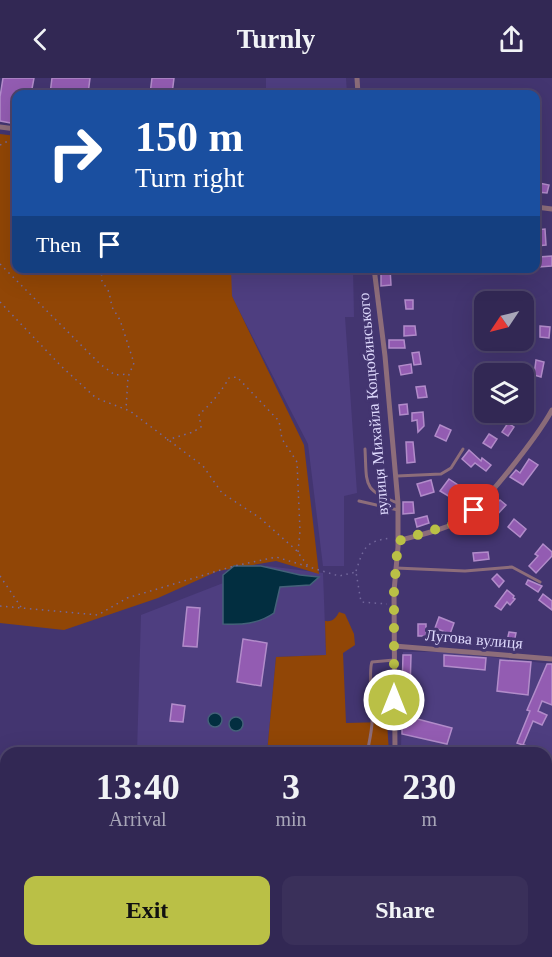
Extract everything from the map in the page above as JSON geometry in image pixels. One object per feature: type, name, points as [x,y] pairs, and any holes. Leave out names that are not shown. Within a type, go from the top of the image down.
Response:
[{"type":"street","name":"вулиця Михайла Коцюбинського","points":[[375,273],[397,476],[398,539],[394,604],[395,747]]},
{"type":"street","points":[[398,539],[453,524],[474,510],[538,433],[552,410]]},
{"type":"street","name":"Лугова вулиця","points":[[394,646],[552,659]]},
{"type":"lane","points":[[364,449],[366,479],[370,489],[398,503]]},
{"type":"lane","points":[[397,476],[441,474],[451,468],[463,449]]},
{"type":"lane","points":[[359,501],[398,510]]},
{"type":"lane","points":[[396,568],[465,571],[512,567],[540,582]]},
{"type":"lane","points":[[368,747],[372,725],[372,689],[369,668],[372,662],[394,660]]},
{"type":"path","points":[[0,264],[100,364],[115,375],[129,374]]},
{"type":"path","points":[[101,273],[102,281],[109,292],[112,308],[120,320],[134,363],[129,374],[126,410]]},
{"type":"path","points":[[0,302],[61,366],[96,398],[126,410],[203,466],[222,493],[260,518],[309,566]]},
{"type":"path","points":[[167,440],[201,428],[199,414],[209,407],[213,398],[225,386],[229,378],[237,377],[279,421],[282,439],[297,462],[300,531],[298,553]]},
{"type":"path","points":[[394,604],[361,602],[356,572],[364,549],[371,542],[398,539]]},
{"type":"path","points":[[0,606],[98,615],[127,598],[234,566],[276,557],[339,576],[356,572]]},
{"type":"path","points":[[0,576],[21,607]]},
{"type":"shaded area","points":[[266,78],[346,78],[347,90],[266,90]]},
{"type":"shaded area","points":[[0,134],[12,136],[12,273],[231,273],[232,296],[304,445],[319,574],[276,561],[218,571],[158,598],[64,630],[0,623]]},
{"type":"shaded area","points":[[231,273],[353,273],[354,317],[345,317],[357,493],[344,496],[344,566],[323,566],[308,444],[229,291],[226,275]]},
{"type":"shaded area","points":[[267,566],[323,573],[326,655],[276,657],[268,747],[137,747],[141,615]]},
{"type":"shaded area","points":[[339,612],[345,614],[354,634],[355,645],[343,653],[346,723],[387,722],[389,747],[268,747],[276,657],[326,655],[325,621],[330,621]]},
{"type":"shaded area","points":[[403,652],[445,652],[552,664],[552,747],[401,747]]},
{"type":"water","points":[[234,566],[261,566],[319,577],[310,585],[280,587],[274,613],[262,620],[223,624],[223,575]]},
{"type":"water","points":[[215,713],[220,715],[222,720],[220,725],[215,727],[210,725],[208,720],[210,715]]},
{"type":"water","points":[[236,717],[241,719],[243,724],[241,729],[236,731],[231,729],[229,724],[231,719]]},
{"type":"building","points":[[3,78],[34,78],[32,90],[12,90],[12,123],[0,121]]},
{"type":"building","points":[[52,78],[90,78],[88,90],[50,90]]},
{"type":"building","points":[[152,78],[174,78],[172,90],[150,90]]},
{"type":"building","points":[[540,183],[549,185],[547,193],[540,192]]},
{"type":"building","points":[[545,229],[546,245],[540,246],[540,230]]},
{"type":"building","points":[[552,256],[552,266],[540,267],[540,257]]},
{"type":"building","points":[[381,273],[390,273],[391,285],[381,286]]},
{"type":"building","points":[[405,300],[413,300],[413,309],[406,309]]},
{"type":"building","points":[[404,326],[415,326],[416,335],[404,336]]},
{"type":"building","points":[[540,326],[550,327],[549,338],[540,337]]},
{"type":"building","points":[[389,340],[404,340],[405,348],[389,348]]},
{"type":"building","points":[[419,352],[421,364],[414,365],[412,353]]},
{"type":"building","points":[[536,360],[544,362],[541,377],[534,375]]},
{"type":"building","points":[[411,364],[412,373],[401,375],[399,366]]},
{"type":"building","points":[[425,386],[427,397],[418,398],[416,387]]},
{"type":"building","points":[[407,404],[408,414],[400,415],[399,405]]},
{"type":"building","points":[[423,412],[424,426],[418,432],[417,420],[412,421],[412,413]]},
{"type":"building","points":[[508,423],[514,427],[508,436],[502,432]]},
{"type":"building","points":[[440,425],[451,430],[446,441],[435,436]]},
{"type":"building","points":[[489,434],[497,439],[491,448],[483,443]]},
{"type":"building","points":[[406,442],[413,442],[415,462],[407,463]]},
{"type":"building","points":[[469,450],[481,461],[482,458],[491,465],[486,471],[475,463],[471,467],[462,459]]},
{"type":"building","points":[[529,459],[538,465],[523,485],[510,477],[516,470],[520,473]]},
{"type":"building","points":[[449,479],[458,485],[450,497],[440,491]]},
{"type":"building","points":[[431,480],[434,492],[421,496],[417,484]]},
{"type":"building","points":[[500,500],[506,505],[484,529],[472,518],[481,510],[485,514]]},
{"type":"building","points":[[403,502],[413,502],[414,513],[403,514]]},
{"type":"building","points":[[427,516],[429,523],[417,527],[415,519]]},
{"type":"building","points":[[514,519],[526,529],[520,537],[508,527]]},
{"type":"building","points":[[543,544],[552,552],[552,556],[536,573],[529,566],[538,556],[535,554]]},
{"type":"building","points":[[488,552],[489,559],[474,561],[473,553]]},
{"type":"building","points":[[497,574],[504,581],[499,587],[492,579]]},
{"type":"building","points":[[528,580],[542,586],[538,592],[526,584]]},
{"type":"building","points":[[507,590],[515,599],[510,605],[507,602],[501,610],[495,606]]},
{"type":"building","points":[[543,594],[552,601],[552,610],[539,600]]},
{"type":"building","points":[[187,607],[200,608],[197,647],[183,646]]},
{"type":"building","points":[[439,617],[454,623],[450,634],[435,628]]},
{"type":"building","points":[[418,624],[426,624],[426,636],[418,636]]},
{"type":"building","points":[[509,632],[516,633],[514,643],[507,641]]},
{"type":"building","points":[[243,639],[267,643],[261,686],[237,682]]},
{"type":"building","points":[[403,655],[411,655],[410,690],[402,690]]},
{"type":"building","points":[[444,655],[486,658],[485,670],[444,666]]},
{"type":"building","points":[[500,660],[531,662],[528,695],[497,691]]},
{"type":"building","points":[[547,664],[552,664],[552,705],[542,701],[538,711],[547,715],[542,725],[533,721],[523,745],[517,743],[530,711],[527,710]]},
{"type":"building","points":[[172,704],[185,706],[183,722],[170,721]]},
{"type":"building","points":[[402,715],[452,728],[447,744],[402,734]]},
{"type":"route","points":[[394,700],[394,591],[398,541],[453,524],[474,510]]}]
